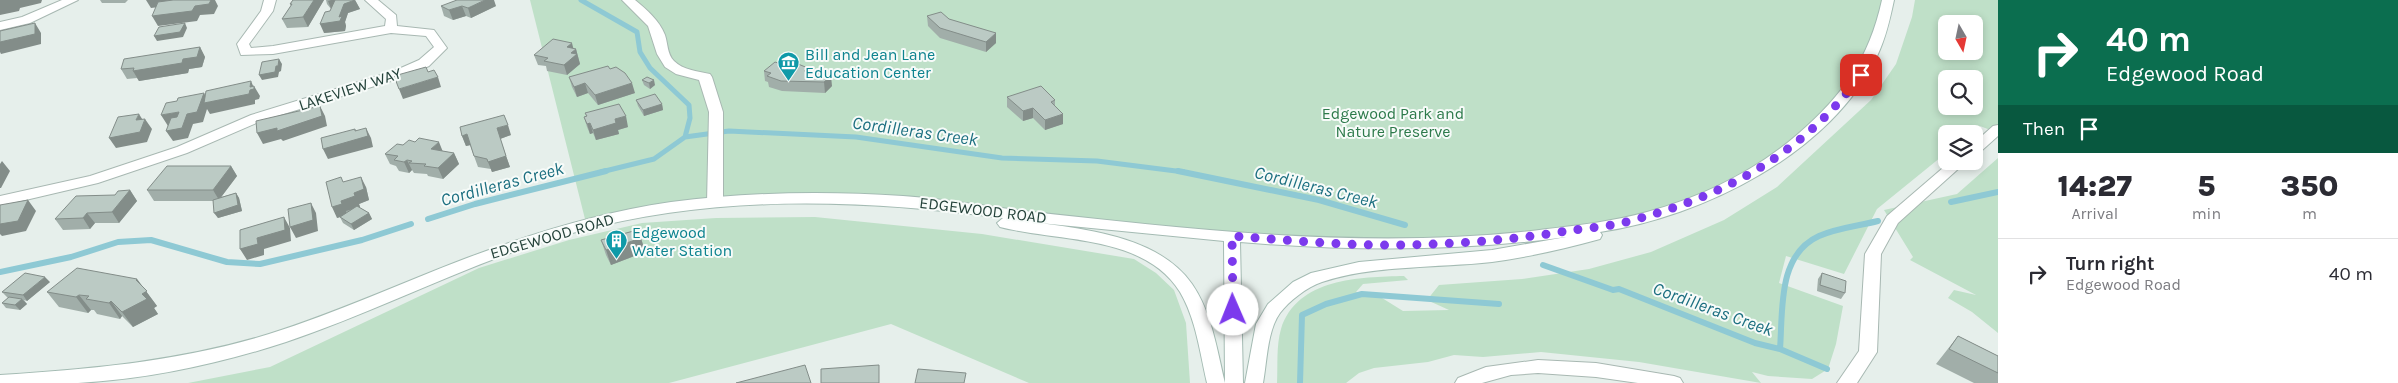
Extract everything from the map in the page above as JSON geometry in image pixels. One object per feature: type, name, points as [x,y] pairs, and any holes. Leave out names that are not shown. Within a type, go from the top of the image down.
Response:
[{"type":"main road","points":[[0,26],[26,20],[72,0]]},
{"type":"main road","name":"LAKEVIEW WAY","points":[[0,202],[93,180],[182,150],[256,118],[399,74],[424,63],[442,48],[430,33],[391,29],[273,50],[246,52],[243,44],[267,11],[270,0]]},
{"type":"main road","points":[[371,0],[392,18],[391,29]]},
{"type":"main road","points":[[628,0],[642,12],[658,31],[664,56],[670,65],[683,72],[705,78],[716,112],[714,203]]},
{"type":"main road","name":"EDGEWOOD ROAD","points":[[0,382],[126,372],[224,354],[322,322],[461,264],[544,234],[627,214],[714,203],[825,198],[938,204],[1007,214],[1232,236],[1343,244],[1461,243],[1523,238],[1625,222],[1722,190],[1750,175],[1797,143],[1834,108],[1861,75],[1879,40],[1888,0]]},
{"type":"main road","points":[[1983,142],[1998,129]]},
{"type":"main road","points":[[1846,383],[1854,375],[1868,352],[1873,254],[1892,220],[1950,170]]},
{"type":"main road","points":[[825,198],[1061,232],[1111,243],[1152,256],[1177,275],[1192,300],[1216,383]]},
{"type":"main road","points":[[1254,383],[1265,324],[1274,308],[1299,286],[1317,277],[1359,268],[1492,256],[1540,248],[1590,237],[1625,222]]},
{"type":"main road","points":[[1232,236],[1234,383]]},
{"type":"main road","points":[[1464,383],[1472,378],[1520,367],[1573,367],[1636,375],[1674,383]]},
{"type":"green space","name":"Edgewood Park and Nature Preserve","points":[[530,0],[1888,0],[1848,93],[1750,175],[1658,212],[1523,238],[1343,244],[1007,214],[769,199],[586,223]]},
{"type":"green space","points":[[1915,0],[1998,0],[1998,133],[1983,127],[1983,125],[1938,125],[1938,159],[1877,209],[1844,274],[1786,256],[1779,283],[1843,306],[1836,344],[1828,369],[1812,379],[1768,376],[1752,372],[1761,383],[1639,362],[1541,352],[1483,357],[1454,355],[1428,362],[1374,368],[1359,373],[1346,383],[1277,383],[1278,349],[1281,329],[1289,312],[1301,299],[1315,290],[1350,280],[1404,276],[1408,280],[1363,284],[1356,292],[1382,298],[1403,311],[1449,310],[1427,300],[1439,285],[1522,279],[1589,269],[1651,252],[1724,220],[1777,187],[1871,100],[1896,64],[1912,17]]},
{"type":"green space","points":[[1998,158],[1998,333],[1972,312],[1948,298],[1954,290],[1976,295],[1910,260],[1913,257],[1884,210],[1957,194]]},
{"type":"green space","points":[[815,217],[982,234],[1134,259],[1156,273],[1174,290],[1186,323],[1190,383],[1029,383],[891,324],[669,383],[188,383],[270,367],[479,268],[569,240],[642,223],[716,218]]},
{"type":"building","points":[[211,0],[209,4],[195,6],[192,11],[152,16],[158,2]]},
{"type":"building","points":[[293,0],[314,0],[303,17],[282,19],[292,4],[290,4]]},
{"type":"building","points":[[335,0],[355,0],[344,4],[339,17],[342,16],[340,21],[320,24],[325,12],[330,11]]},
{"type":"building","points":[[457,0],[485,0],[468,8],[462,6],[449,10],[441,6]]},
{"type":"building","points":[[941,12],[949,19],[996,33],[986,42],[940,28],[927,16]]},
{"type":"building","points":[[35,23],[35,34],[0,42],[0,31]]},
{"type":"building","points":[[185,23],[180,32],[154,36],[159,27]]},
{"type":"building","points":[[553,39],[572,43],[567,47],[576,49],[571,53],[577,54],[564,65],[544,61],[548,58],[534,55]]},
{"type":"building","points":[[200,47],[197,57],[183,59],[182,63],[133,71],[134,68],[121,69],[124,59]]},
{"type":"building","points":[[279,59],[275,72],[259,75],[262,62]]},
{"type":"building","points":[[775,62],[793,68],[798,64],[808,68],[804,71],[831,76],[824,82],[781,81],[767,76],[771,73],[764,71]]},
{"type":"building","points":[[608,66],[610,69],[616,67],[625,73],[632,83],[595,95],[585,83],[574,87],[569,77]]},
{"type":"building","points":[[426,67],[428,72],[434,70],[438,77],[399,89],[394,76]]},
{"type":"building","points":[[647,77],[654,80],[649,83],[642,80]]},
{"type":"building","points":[[251,81],[250,87],[254,86],[254,89],[250,90],[249,94],[204,103],[206,91]]},
{"type":"building","points":[[1041,86],[1055,100],[1051,102],[1063,114],[1045,120],[1033,108],[1023,111],[1007,97]]},
{"type":"building","points":[[204,93],[197,112],[187,114],[182,128],[166,131],[171,118],[177,117],[179,112],[161,115],[166,103],[177,101],[178,98]]},
{"type":"building","points":[[655,94],[662,104],[643,110],[636,100]]},
{"type":"building","points":[[619,104],[626,116],[615,119],[616,123],[593,130],[590,123],[587,124],[584,117],[587,116],[585,113]]},
{"type":"building","points":[[320,106],[322,116],[277,131],[277,128],[257,133],[256,121]]},
{"type":"building","points":[[139,114],[136,120],[145,119],[140,132],[109,138],[118,117]]},
{"type":"building","points":[[504,115],[508,125],[497,128],[506,156],[488,162],[487,159],[474,156],[467,134],[462,136],[460,127]]},
{"type":"building","points":[[366,128],[368,136],[323,149],[321,138]]},
{"type":"building","points":[[419,138],[439,142],[431,149],[454,153],[438,168],[424,166],[426,164],[409,163],[412,161],[407,160],[404,162],[394,160],[398,156],[385,154],[397,144],[403,145],[409,140],[415,142]]},
{"type":"building","points":[[167,166],[231,166],[213,190],[147,190]]},
{"type":"building","points":[[341,177],[343,182],[361,177],[364,189],[354,193],[355,196],[341,201],[342,204],[332,207],[326,182]]},
{"type":"building","points":[[130,190],[112,212],[87,213],[83,218],[55,219],[76,196],[115,195],[118,191]]},
{"type":"building","points":[[236,193],[238,205],[214,213],[213,200]]},
{"type":"building","points":[[28,200],[18,221],[0,224],[0,205]]},
{"type":"building","points":[[311,203],[313,220],[290,227],[288,209]]},
{"type":"building","points":[[357,206],[369,213],[351,224],[340,217]]},
{"type":"building","points":[[284,217],[285,230],[257,238],[258,244],[240,249],[240,230]]},
{"type":"building","points":[[637,230],[641,238],[606,250],[601,240]]},
{"type":"building","points":[[77,268],[137,279],[147,291],[142,294],[147,299],[122,312],[111,301],[109,303],[86,299],[89,296],[79,295],[76,297],[47,292]]},
{"type":"building","points":[[25,273],[45,277],[23,295],[2,292]]},
{"type":"building","points":[[1822,273],[1846,281],[1845,293],[1820,285]]},
{"type":"building","points":[[9,297],[22,299],[15,305],[2,303]]},
{"type":"building","points":[[1958,336],[1998,356],[1998,373],[1949,349]]},
{"type":"building","points":[[805,365],[811,383],[736,383]]},
{"type":"building","points":[[879,365],[879,383],[821,383],[821,369]]},
{"type":"building","points":[[918,369],[966,373],[964,383],[915,383]]},
{"type":"waterway","points":[[581,0],[637,32],[640,52],[650,68],[689,105],[690,118],[685,137]]},
{"type":"waterway","name":"Cordilleras Creek","points":[[685,137],[729,131],[856,137],[1002,158],[1097,161],[1181,172]]},
{"type":"waterway","name":"Cordilleras Creek","points":[[601,172],[654,159],[685,137]]},
{"type":"waterway","name":"Cordilleras Creek","points":[[428,219],[475,204],[606,171]]},
{"type":"waterway","name":"Cordilleras Creek","points":[[1181,172],[1319,200],[1405,225]]},
{"type":"waterway","name":"Cordilleras Creek","points":[[1951,202],[1998,192]]},
{"type":"waterway","name":"Cordilleras Creek","points":[[1780,349],[1785,285],[1789,270],[1796,256],[1805,245],[1826,233],[1878,221]]},
{"type":"waterway","name":"Cordilleras Creek","points":[[0,272],[71,257],[118,242],[151,240],[227,262],[260,264],[362,240],[411,224]]},
{"type":"waterway","name":"Cordilleras Creek","points":[[1543,265],[1613,290],[1619,289],[1755,343],[1780,349]]},
{"type":"waterway","points":[[1300,383],[1302,315],[1326,304],[1362,294],[1499,304]]},
{"type":"waterway","points":[[1780,349],[1827,369]]},
{"type":"place","name":"Bill and Jean Lane Education Center","points":[[789,82]]},
{"type":"place","name":"Edgewood Water Station","points":[[616,260]]},
{"type":"route","points":[[1233,310],[1232,236],[1343,244],[1461,243],[1523,238],[1625,222],[1691,202],[1722,190],[1750,175],[1797,143],[1834,108],[1861,75]]}]
